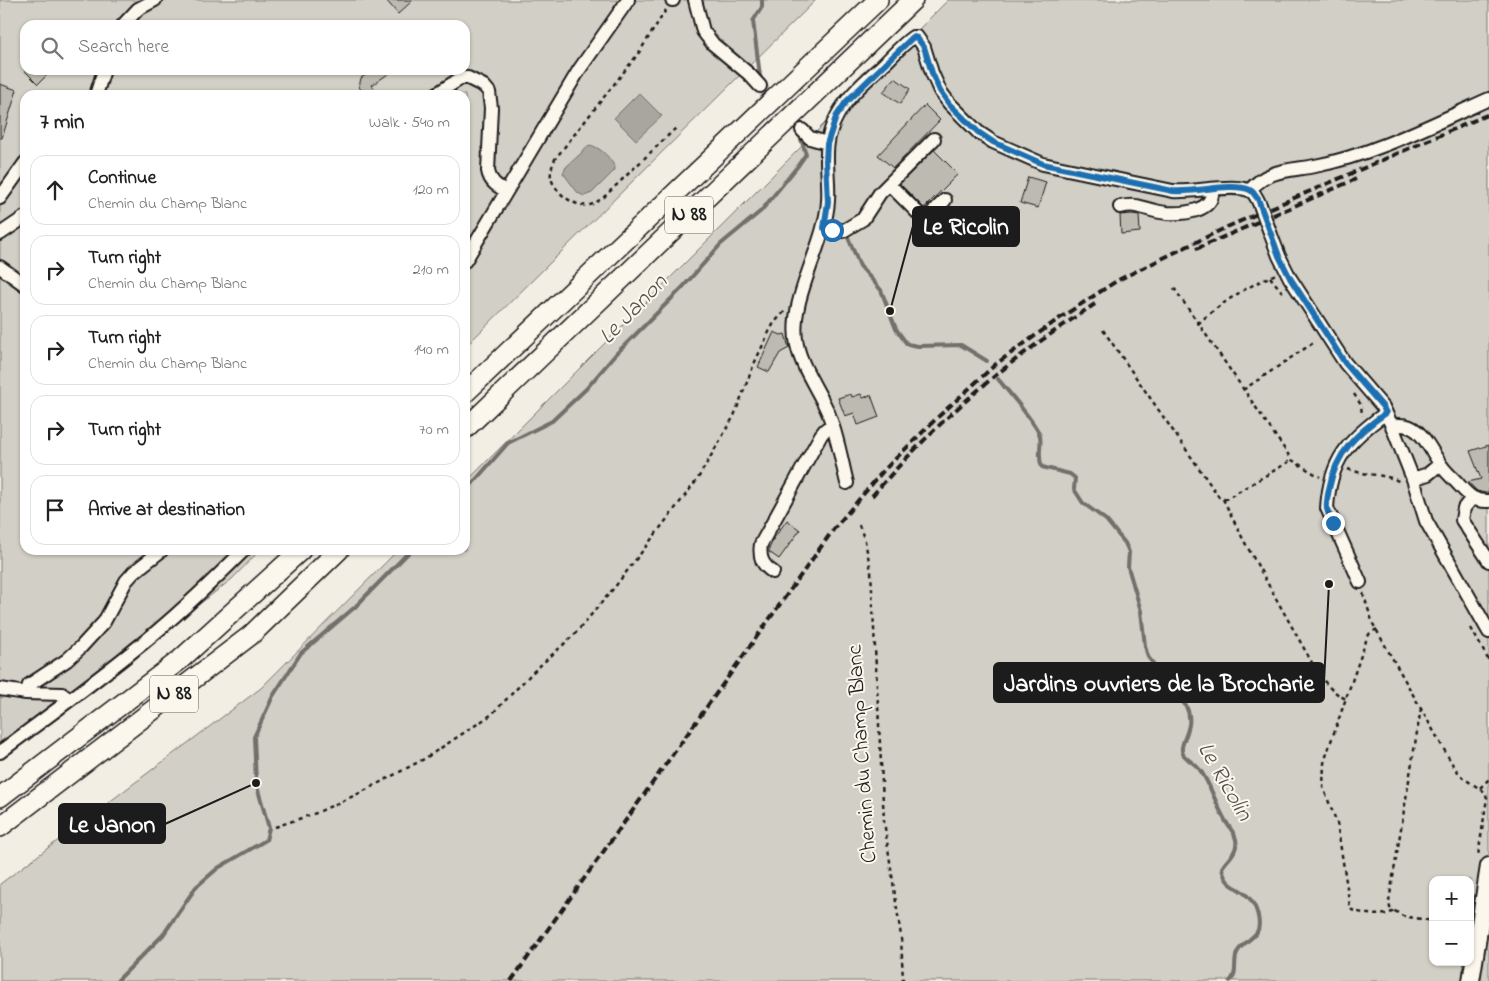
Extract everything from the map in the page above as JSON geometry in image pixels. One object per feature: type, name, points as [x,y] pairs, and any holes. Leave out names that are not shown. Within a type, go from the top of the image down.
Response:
[{"type":"highway","name":"N 88","points":[[470,388],[878,0]]},
{"type":"highway","name":"N 88","points":[[470,424],[913,0]]},
{"type":"highway","name":"N 88","points":[[0,798],[181,659],[221,625],[296,555]]},
{"type":"highway","name":"N 88","points":[[0,827],[251,635],[334,555]]},
{"type":"main road","points":[[1471,981],[1483,864]]},
{"type":"street","points":[[128,20],[138,9],[155,0]]},
{"type":"street","points":[[470,252],[579,70],[628,0]]},
{"type":"street","points":[[695,0],[703,31],[713,44],[749,74],[760,86]]},
{"type":"street","points":[[847,483],[827,411],[801,360],[796,343],[796,325],[800,301],[824,228],[828,202],[827,144],[836,117],[846,102],[913,37],[917,38],[924,47],[932,73],[940,91],[949,104],[978,132],[993,142],[1043,164],[1173,191],[1188,192],[1230,188],[1250,190],[1254,194],[1290,278],[1345,363],[1383,407],[1392,426],[1409,483],[1426,521],[1489,632]]},
{"type":"street","points":[[98,90],[102,75]]},
{"type":"street","points":[[443,90],[461,78],[468,78],[484,86],[489,92],[492,108],[488,171],[493,183],[506,191]]},
{"type":"street","points":[[1250,190],[1266,175],[1318,165],[1359,154],[1408,135],[1489,99]]},
{"type":"street","points":[[802,130],[810,138],[827,144]]},
{"type":"street","points":[[824,228],[844,230],[857,223],[866,214],[877,197],[934,139]]},
{"type":"street","points":[[0,198],[20,170]]},
{"type":"street","points":[[889,184],[920,215],[925,217],[945,200]]},
{"type":"street","points":[[1120,206],[1137,206],[1167,213],[1186,212],[1208,204],[1212,197],[1212,189]]},
{"type":"street","points":[[0,234],[20,220]]},
{"type":"street","points":[[0,267],[20,281]]},
{"type":"street","points":[[1360,582],[1327,508],[1330,482],[1337,463],[1350,443],[1369,425],[1386,413]]},
{"type":"street","points":[[773,572],[763,564],[760,552],[761,544],[821,435],[832,425]]},
{"type":"street","points":[[1392,426],[1406,425],[1413,428],[1428,442],[1440,464],[1472,498],[1475,500],[1489,500]]},
{"type":"street","points":[[1409,483],[1428,474],[1440,464]]},
{"type":"street","points":[[1472,498],[1464,508],[1462,520],[1489,561]]},
{"type":"street","points":[[26,693],[29,685],[67,660],[81,647],[104,622],[126,581],[156,555]]},
{"type":"street","points":[[0,752],[70,700],[161,628],[239,555]]},
{"type":"street","points":[[0,689],[26,693],[62,694],[70,700]]},
{"type":"path","points":[[673,0],[638,54],[554,159],[551,178],[555,187],[573,202],[582,206],[592,205],[604,198],[676,128]]},
{"type":"path","points":[[1198,324],[1240,292],[1270,277]]},
{"type":"path","points":[[1174,288],[1292,460],[1330,482]]},
{"type":"path","points":[[275,827],[290,824],[316,813],[362,792],[424,759],[491,715],[574,634],[614,588],[697,480],[734,416],[754,364],[774,323],[794,302],[800,301]]},
{"type":"path","points":[[1103,330],[1219,497],[1223,499],[1316,670],[1336,694],[1346,699]]},
{"type":"path","points":[[1243,390],[1316,341]]},
{"type":"path","points":[[1223,499],[1292,460]]},
{"type":"path","points":[[1337,463],[1355,472],[1409,483]]},
{"type":"path","name":"Chemin du Champ Blanc","points":[[859,524],[865,540],[871,571],[884,822],[901,936],[902,981]]},
{"type":"path","points":[[1360,582],[1368,611],[1377,629],[1454,767],[1463,778],[1486,792],[1483,864]]},
{"type":"path","points":[[1470,627],[1489,661]]},
{"type":"path","points":[[1377,629],[1370,633],[1367,638],[1346,699],[1324,763],[1323,786],[1337,823],[1350,907],[1352,910],[1377,914],[1389,914],[1394,911]]},
{"type":"path","points":[[1421,706],[1390,892],[1390,908],[1403,916],[1429,920]]},
{"type":"path","points":[[1480,788],[1489,779]]},
{"type":"shaded area","points":[[0,0],[816,0],[470,342],[470,90],[20,90],[20,555],[255,555],[232,579],[0,758]]},
{"type":"shaded area","points":[[948,0],[1489,0],[1489,981],[0,981],[0,884],[261,688],[393,555],[470,555],[470,478]]},
{"type":"shaded area","points":[[639,93],[662,116],[636,140],[614,118]]},
{"type":"shaded area","points":[[590,145],[606,154],[615,170],[592,193],[584,196],[578,193],[563,173],[566,167]]},
{"type":"building","points":[[386,0],[413,0],[398,14]]},
{"type":"building","points":[[29,75],[47,75],[38,84]]},
{"type":"building","points":[[366,75],[387,75],[372,85],[376,90],[361,90],[359,87],[361,78]]},
{"type":"building","points":[[895,78],[910,89],[900,104],[883,92]]},
{"type":"building","points":[[0,84],[17,90],[2,138],[0,138]]},
{"type":"building","points":[[925,105],[940,120],[893,168],[878,155]]},
{"type":"building","points":[[934,150],[958,174],[924,208],[900,184]]},
{"type":"building","points":[[1028,177],[1046,182],[1038,208],[1020,203]]},
{"type":"building","points":[[1120,215],[1139,215],[1140,232],[1121,234]]},
{"type":"building","points":[[774,332],[781,335],[785,334],[789,348],[780,353],[769,372],[758,367]]},
{"type":"building","points":[[851,394],[852,397],[861,394],[863,398],[871,395],[879,417],[858,425],[854,413],[845,416],[838,398]]},
{"type":"building","points":[[1489,445],[1489,493],[1485,493],[1477,491],[1468,482],[1481,479],[1470,451]]},
{"type":"building","points":[[787,520],[800,530],[779,559],[769,552],[769,549],[774,538]]},
{"type":"waterway","name":"Le Janon","points":[[762,0],[762,7],[753,21],[762,81]]},
{"type":"waterway","name":"Le Janon","points":[[470,486],[508,443],[552,421],[586,389],[616,354],[682,288],[721,244],[761,211],[806,154],[800,136]]},
{"type":"waterway","name":"Le Ricolin","points":[[847,235],[860,266],[881,290],[896,329],[907,344],[918,346],[961,345],[987,361]]},
{"type":"waterway","name":"Le Ricolin","points":[[998,379],[1038,431],[1042,467],[1070,474],[1075,478],[1074,489],[1083,503],[1106,520],[1125,543],[1129,552],[1128,567],[1141,611],[1148,657],[1186,706],[1189,714],[1188,728],[1182,745],[1183,754],[1204,776],[1224,819],[1235,837],[1235,849],[1222,868],[1224,875],[1230,883],[1250,899],[1258,915],[1259,924],[1257,932],[1238,951],[1235,958],[1233,978],[1230,981]]},
{"type":"waterway","name":"Le Janon","points":[[117,981],[163,935],[196,887],[218,868],[266,840],[269,828],[256,783],[254,737],[273,696],[301,653],[355,607],[406,555]]},
{"type":"tunnel","points":[[760,86],[794,122]]},
{"type":"railway","points":[[511,981],[833,530],[884,470],[996,364],[1057,320],[1118,280],[1227,227],[1489,114]]},
{"type":"railway","points":[[1196,249],[1356,179]]},
{"type":"railway","points":[[872,496],[934,431],[984,385],[1035,345],[1095,304]]},
{"type":"place","name":"Le Ricolin","points":[[890,311]]},
{"type":"place","name":"Jardins ouvriers de la Brocharie","points":[[1329,584]]},
{"type":"place","name":"Le Janon","points":[[256,783]]},
{"type":"route","points":[[832,230],[824,228],[828,202],[826,161],[827,144],[836,117],[846,102],[863,84],[913,37],[917,38],[924,47],[932,73],[940,91],[949,104],[978,132],[993,142],[1043,164],[1173,191],[1188,192],[1230,188],[1250,190],[1258,199],[1279,256],[1290,278],[1345,363],[1386,413],[1369,425],[1350,443],[1337,463],[1330,482],[1327,508],[1333,523]]}]
